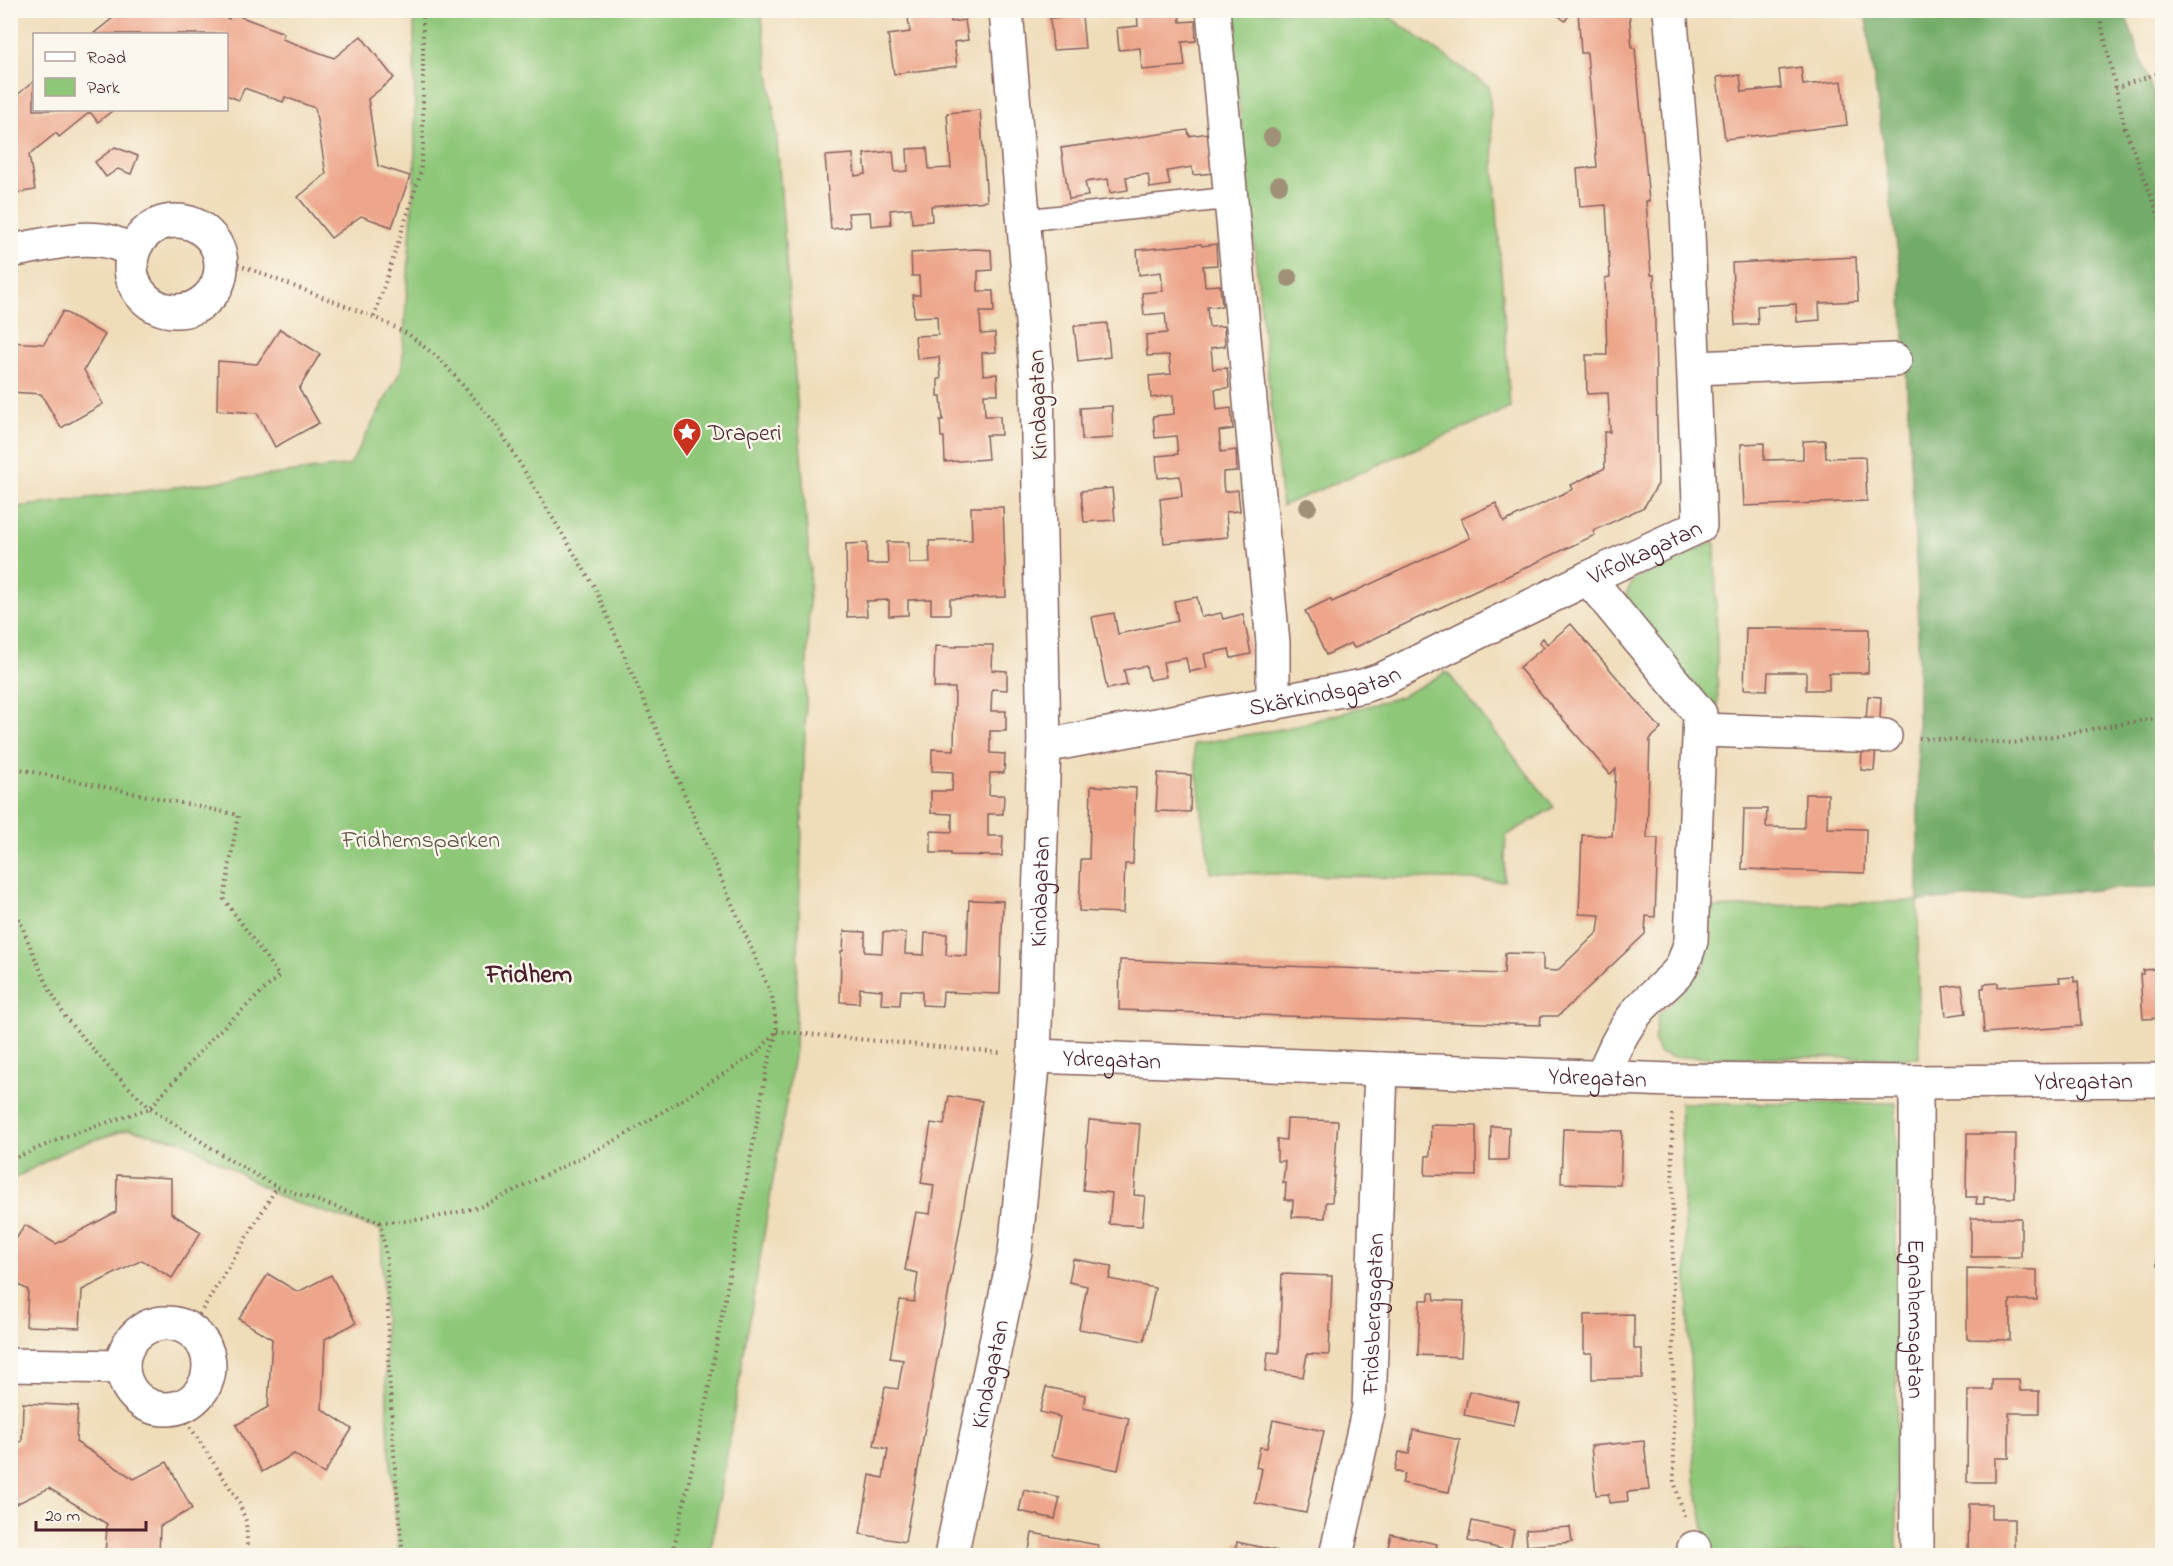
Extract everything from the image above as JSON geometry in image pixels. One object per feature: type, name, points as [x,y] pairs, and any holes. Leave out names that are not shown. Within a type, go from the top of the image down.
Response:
[{"type":"street","name":"Kindagatan","points":[[951,1556],[1015,1252],[1034,1056],[1044,746],[1037,382],[1006,10]]},
{"type":"street","points":[[1213,10],[1273,643],[1273,704]]},
{"type":"street","name":"Vifolkagatan","points":[[1602,1078],[1613,1048],[1627,1024],[1639,1009],[1678,972],[1685,960],[1690,941],[1700,714],[1588,578],[1700,526],[1687,209],[1670,10]]},
{"type":"street","points":[[180,221],[194,224],[207,232],[216,244],[221,258],[222,273],[216,288],[207,300],[194,308],[180,312],[165,311],[151,305],[132,281],[130,266],[133,251],[140,238],[151,228],[165,222],[180,221]]},
{"type":"street","points":[[10,251],[79,240],[96,240],[111,242],[133,251]]},
{"type":"street","points":[[1695,368],[1895,360]]},
{"type":"street","name":"Skärkindsgatan","points":[[1044,746],[1363,686],[1383,679],[1588,578]]},
{"type":"street","points":[[1700,730],[1885,736]]},
{"type":"street","name":"Ydregatan","points":[[1034,1056],[1672,1080],[1916,1082],[2163,1080]]},
{"type":"street","name":"Fridsbergsgatan","points":[[1336,1556],[1369,1407],[1381,1069]]},
{"type":"street","name":"Egnahemsgatan","points":[[1916,1082],[1917,1556]]},
{"type":"street","points":[[164,1322],[178,1324],[190,1330],[200,1340],[209,1366],[200,1392],[190,1401],[165,1409],[151,1406],[140,1400],[124,1379],[124,1353],[130,1341],[139,1331],[164,1322]]},
{"type":"street","points":[[10,1365],[123,1366]]},
{"type":"lane","points":[[1025,220],[1231,198]]},
{"type":"path","points":[[374,317],[420,176],[423,145],[423,10]]},
{"type":"path","points":[[2098,10],[2125,128],[2163,225]]},
{"type":"path","points":[[2115,88],[2163,72]]},
{"type":"path","points":[[221,258],[374,317],[408,334],[441,360],[496,424],[595,588],[772,996],[777,1031],[767,1067],[704,1414],[672,1556]]},
{"type":"path","points":[[1885,736],[2013,743],[2144,720],[2163,719]]},
{"type":"path","points":[[10,767],[238,815],[224,899],[279,976],[215,1035],[150,1108],[67,1136],[10,1160]]},
{"type":"path","points":[[10,896],[34,956],[66,1018],[112,1071],[150,1108],[210,1148],[277,1187],[380,1222],[437,1217],[483,1206],[622,1137],[757,1053],[777,1031]]},
{"type":"path","points":[[777,1031],[1034,1056]]},
{"type":"path","points":[[1672,1080],[1674,1481],[1694,1552]]},
{"type":"path","points":[[190,1330],[277,1187]]},
{"type":"path","points":[[380,1222],[387,1260],[389,1371],[395,1469],[404,1556]]},
{"type":"path","points":[[177,1407],[238,1500],[246,1521],[248,1556]]},
{"type":"green space","name":"Fridhemsparken","points":[[414,11],[761,11],[776,127],[810,571],[795,1049],[710,1555],[399,1555],[388,1431],[381,1230],[284,1199],[185,1142],[129,1129],[72,1147],[11,1180],[11,508],[350,465],[402,368],[415,163]]},
{"type":"green space","points":[[1229,11],[1381,11],[1489,87],[1510,408],[1282,506]]},
{"type":"green space","points":[[1865,11],[2124,11],[2162,119],[2162,886],[1918,901],[1918,596],[1901,276]]},
{"type":"green space","points":[[1715,541],[1718,715],[1630,608],[1626,594],[1632,581]]},
{"type":"green space","points":[[1447,672],[1554,807],[1506,836],[1504,881],[1210,872],[1193,744],[1287,728],[1400,697]]},
{"type":"green space","points":[[1918,901],[1919,1058],[1671,1057],[1659,1053],[1654,1040],[1658,1015],[1705,967],[1708,908]]},
{"type":"green space","points":[[1680,1103],[1896,1103],[1897,1555],[1709,1555],[1695,1481]]},
{"type":"building","points":[[123,10],[208,10],[229,19],[231,13],[284,33],[282,39],[334,58],[361,36],[394,78],[368,99],[378,166],[410,176],[392,227],[361,216],[331,238],[298,197],[326,174],[315,108],[285,97],[283,102],[244,88],[239,100],[228,96],[228,33],[94,33]]},
{"type":"building","points":[[907,10],[949,10],[951,22],[965,20],[968,40],[954,42],[957,66],[894,74],[888,35],[910,32]]},
{"type":"building","points":[[1137,10],[1179,10],[1180,22],[1195,21],[1196,41],[1182,42],[1185,66],[1142,70],[1140,48],[1119,50],[1117,28],[1138,26]]},
{"type":"building","points":[[1551,10],[1573,10],[1565,21]]},
{"type":"building","points":[[1578,10],[1629,10],[1632,48],[1635,48],[1649,201],[1646,201],[1651,275],[1654,275],[1658,484],[1644,507],[1593,531],[1595,535],[1354,648],[1351,643],[1326,655],[1305,611],[1330,599],[1332,602],[1470,538],[1461,519],[1496,503],[1504,522],[1573,489],[1571,485],[1605,468],[1604,432],[1610,432],[1608,393],[1587,394],[1586,355],[1607,355],[1605,278],[1610,277],[1606,205],[1580,207],[1577,169],[1597,167],[1587,53],[1581,53]]},
{"type":"building","points":[[1082,16],[1085,48],[1053,50],[1050,18]]},
{"type":"building","points":[[1801,67],[1803,85],[1842,81],[1847,125],[1725,139],[1717,77],[1740,75],[1742,92],[1781,88],[1779,70]]},
{"type":"building","points":[[33,82],[33,111],[112,111],[98,122],[90,112],[59,137],[56,133],[29,155],[35,190],[10,194],[10,101]]},
{"type":"building","points":[[980,110],[987,201],[931,206],[932,221],[912,223],[911,208],[890,210],[891,224],[871,226],[870,212],[848,213],[850,227],[831,229],[825,156],[853,154],[855,176],[866,174],[864,154],[893,151],[895,172],[908,171],[907,149],[927,148],[929,169],[951,168],[947,113]]},
{"type":"building","points":[[1188,130],[1189,136],[1208,133],[1213,173],[1193,175],[1192,167],[1167,171],[1170,185],[1150,188],[1148,174],[1126,177],[1128,190],[1110,193],[1108,179],[1085,182],[1088,196],[1069,199],[1061,148]]},
{"type":"building","points":[[115,147],[138,156],[131,174],[118,169],[106,177],[95,162]]},
{"type":"building","points":[[1201,244],[1202,246],[1216,244],[1217,265],[1203,266],[1205,286],[1220,285],[1222,306],[1207,307],[1209,327],[1224,326],[1225,346],[1211,348],[1213,369],[1227,368],[1229,388],[1215,389],[1217,410],[1231,408],[1233,429],[1219,431],[1221,452],[1236,450],[1237,471],[1223,472],[1224,492],[1238,490],[1240,511],[1226,512],[1228,537],[1164,543],[1160,499],[1182,496],[1180,476],[1158,478],[1156,456],[1178,454],[1176,436],[1155,438],[1153,416],[1174,414],[1173,395],[1151,398],[1149,376],[1171,374],[1169,355],[1147,356],[1146,335],[1167,333],[1165,313],[1144,315],[1142,293],[1163,291],[1161,272],[1139,275],[1137,250]]},
{"type":"building","points":[[991,250],[992,270],[978,271],[978,291],[993,291],[994,312],[980,312],[981,334],[995,333],[996,352],[982,353],[983,375],[997,374],[998,394],[984,394],[985,416],[1000,416],[1001,435],[986,435],[988,459],[945,462],[944,437],[941,437],[940,420],[943,420],[941,396],[938,396],[938,379],[941,379],[939,357],[917,359],[915,336],[938,335],[937,316],[914,317],[913,295],[920,295],[919,276],[912,276],[911,253]]},
{"type":"building","points":[[1856,257],[1858,301],[1819,303],[1820,320],[1797,322],[1796,304],[1757,306],[1758,324],[1735,325],[1732,263]]},
{"type":"building","points":[[63,311],[105,335],[84,370],[103,404],[61,428],[41,394],[10,392],[10,342],[44,344]]},
{"type":"building","points":[[1107,323],[1110,357],[1078,361],[1074,326]]},
{"type":"building","points":[[280,329],[320,354],[299,389],[319,423],[275,447],[257,413],[217,410],[218,361],[257,364]]},
{"type":"building","points":[[1112,406],[1113,438],[1082,440],[1080,408]]},
{"type":"building","points":[[1825,440],[1826,458],[1865,457],[1867,501],[1744,506],[1741,444],[1764,443],[1764,460],[1803,459],[1803,441]]},
{"type":"building","points":[[1112,488],[1115,520],[1084,522],[1081,491]]},
{"type":"building","points":[[971,507],[1003,507],[1006,597],[950,599],[950,614],[931,614],[931,599],[908,600],[908,615],[889,616],[889,600],[866,601],[867,616],[847,617],[846,544],[867,543],[867,564],[888,564],[887,542],[909,542],[909,563],[930,563],[929,541],[972,540]]},
{"type":"building","points":[[1197,597],[1201,617],[1221,613],[1223,619],[1243,614],[1251,654],[1231,658],[1229,649],[1204,654],[1207,668],[1189,672],[1186,658],[1163,662],[1166,677],[1149,680],[1146,666],[1124,670],[1127,685],[1107,689],[1092,617],[1114,613],[1118,634],[1178,621],[1174,601]]},
{"type":"building","points":[[1571,624],[1661,729],[1650,739],[1647,838],[1658,838],[1655,917],[1646,916],[1645,934],[1558,1016],[1541,1016],[1540,1025],[1119,1010],[1120,960],[1504,974],[1505,953],[1543,954],[1543,970],[1557,971],[1598,932],[1600,915],[1579,914],[1582,835],[1612,836],[1616,769],[1610,774],[1519,668],[1544,647],[1539,642],[1543,638],[1547,644]]},
{"type":"building","points":[[1746,628],[1869,629],[1868,673],[1829,673],[1829,690],[1806,690],[1806,672],[1768,672],[1767,690],[1744,689]]},
{"type":"building","points":[[957,645],[993,645],[992,670],[1007,671],[1007,690],[992,689],[991,711],[1006,711],[1006,731],[990,731],[990,753],[1005,754],[1004,773],[990,773],[989,795],[1004,795],[1003,814],[988,814],[988,836],[1003,836],[1002,856],[931,853],[931,831],[952,832],[952,814],[931,813],[931,791],[952,791],[953,772],[932,771],[932,749],[954,750],[955,688],[934,688],[935,646],[957,647]]},
{"type":"building","points":[[1868,696],[1881,697],[1880,719],[1866,719]]},
{"type":"building","points":[[1862,748],[1876,748],[1874,771],[1861,770]]},
{"type":"building","points":[[1158,773],[1191,775],[1190,812],[1156,811]]},
{"type":"building","points":[[1091,786],[1136,788],[1133,864],[1125,864],[1123,913],[1079,911],[1081,859],[1089,859]]},
{"type":"building","points":[[1805,794],[1828,794],[1827,828],[1866,829],[1865,873],[1742,869],[1744,809],[1767,809],[1766,827],[1804,828]]},
{"type":"building","points":[[969,900],[1003,901],[1000,994],[943,992],[942,1006],[922,1005],[922,991],[901,990],[900,1005],[881,1004],[882,990],[860,988],[859,1003],[840,1002],[841,951],[843,951],[844,931],[865,932],[865,952],[882,953],[883,932],[906,933],[905,954],[924,955],[925,933],[947,934],[946,955],[967,956]]},
{"type":"building","points":[[2157,969],[2157,973],[2162,973],[2162,1018],[2143,1019],[2140,974],[2143,974],[2143,970]]},
{"type":"building","points":[[2074,977],[2074,982],[2078,981],[2081,1026],[1984,1033],[1981,988],[1984,988],[1984,984],[1998,983],[1998,987],[2060,982],[2059,978]]},
{"type":"building","points":[[1962,985],[1966,1013],[1946,1016],[1943,987]]},
{"type":"building","points":[[949,1096],[982,1101],[905,1542],[860,1534],[870,1475],[883,1478],[888,1449],[874,1446],[885,1387],[898,1389],[903,1360],[890,1358],[900,1300],[914,1302],[918,1273],[905,1270],[916,1212],[930,1214],[934,1185],[921,1183],[931,1123],[944,1125]]},
{"type":"building","points":[[1287,1119],[1338,1121],[1332,1202],[1326,1202],[1325,1218],[1292,1217],[1293,1200],[1285,1200],[1286,1183],[1283,1183],[1285,1161],[1277,1161],[1277,1139],[1286,1140]]},
{"type":"building","points":[[1089,1120],[1140,1124],[1134,1195],[1145,1196],[1142,1226],[1109,1224],[1112,1193],[1083,1190]]},
{"type":"building","points":[[1431,1125],[1476,1126],[1476,1176],[1425,1175],[1426,1156],[1430,1156]]},
{"type":"building","points":[[1491,1126],[1509,1127],[1508,1160],[1490,1160]]},
{"type":"building","points":[[1563,1129],[1622,1131],[1620,1185],[1561,1183]]},
{"type":"building","points":[[1967,1134],[2016,1134],[2015,1198],[1984,1197],[1984,1204],[1976,1204],[1977,1197],[1966,1197]]},
{"type":"building","points":[[2158,1139],[2162,1139],[2162,1161],[2161,1161]]},
{"type":"building","points":[[117,1175],[171,1178],[171,1213],[201,1232],[172,1278],[142,1260],[82,1290],[80,1328],[26,1326],[28,1290],[10,1280],[10,1248],[25,1225],[56,1244],[116,1212]]},
{"type":"building","points":[[1971,1218],[2021,1218],[2021,1257],[1971,1257]]},
{"type":"building","points":[[2162,1244],[2162,1265],[2157,1265],[2156,1245]]},
{"type":"building","points":[[1073,1259],[1112,1266],[1109,1279],[1155,1288],[1144,1341],[1079,1329],[1087,1286],[1069,1282]]},
{"type":"building","points":[[1967,1268],[2037,1270],[2037,1300],[2010,1300],[2010,1340],[1967,1339]]},
{"type":"building","points":[[268,1274],[298,1292],[331,1275],[356,1323],[325,1339],[322,1409],[352,1429],[324,1474],[294,1454],[262,1472],[236,1425],[268,1407],[272,1339],[239,1319]]},
{"type":"building","points":[[1282,1274],[1332,1276],[1329,1355],[1307,1354],[1303,1377],[1266,1371],[1268,1352],[1279,1353]]},
{"type":"building","points":[[1429,1293],[1434,1293],[1435,1300],[1464,1301],[1461,1357],[1418,1355],[1420,1300],[1429,1300]]},
{"type":"building","points":[[1634,1314],[1634,1349],[1642,1349],[1642,1378],[1592,1379],[1592,1353],[1584,1353],[1584,1315]]},
{"type":"building","points":[[1992,1379],[2019,1379],[2020,1391],[2039,1391],[2039,1413],[2009,1413],[2009,1458],[1995,1458],[1995,1482],[1967,1482],[1968,1390],[1992,1390]]},
{"type":"building","points":[[1046,1387],[1085,1395],[1083,1408],[1129,1418],[1118,1470],[1052,1456],[1060,1417],[1040,1412]]},
{"type":"building","points":[[1469,1391],[1519,1402],[1514,1425],[1464,1415]]},
{"type":"building","points":[[23,1403],[78,1406],[76,1442],[134,1479],[167,1462],[192,1509],[160,1526],[159,1556],[105,1556],[107,1524],[49,1488],[16,1504],[10,1494],[10,1447],[22,1441]]},
{"type":"building","points":[[1273,1420],[1324,1431],[1306,1513],[1255,1503],[1262,1469],[1256,1467],[1260,1447],[1267,1448]]},
{"type":"building","points":[[1413,1430],[1460,1440],[1449,1492],[1402,1483],[1405,1474],[1395,1471],[1399,1452],[1409,1454]]},
{"type":"building","points":[[1644,1441],[1649,1490],[1627,1492],[1628,1501],[1609,1503],[1608,1494],[1596,1495],[1591,1446]]},
{"type":"building","points":[[1024,1490],[1060,1498],[1055,1519],[1019,1511]]},
{"type":"building","points":[[1969,1504],[1991,1504],[1991,1519],[2014,1519],[2014,1556],[1968,1556]]},
{"type":"building","points":[[1472,1521],[1514,1530],[1510,1551],[1468,1541]]},
{"type":"building","points":[[1570,1527],[1572,1542],[1527,1546],[1526,1530]]},
{"type":"building","points":[[1032,1533],[1098,1545],[1097,1556],[1028,1556]]},
{"type":"building","points":[[1391,1534],[1437,1544],[1434,1556],[1386,1556]]},
{"type":"building","points":[[1237,1542],[1278,1551],[1277,1556],[1234,1556]]},
{"type":"place","name":"Draperi","points":[[687,458]]},
{"type":"district","name":"Fridhem","points":[[529,973]]}]
